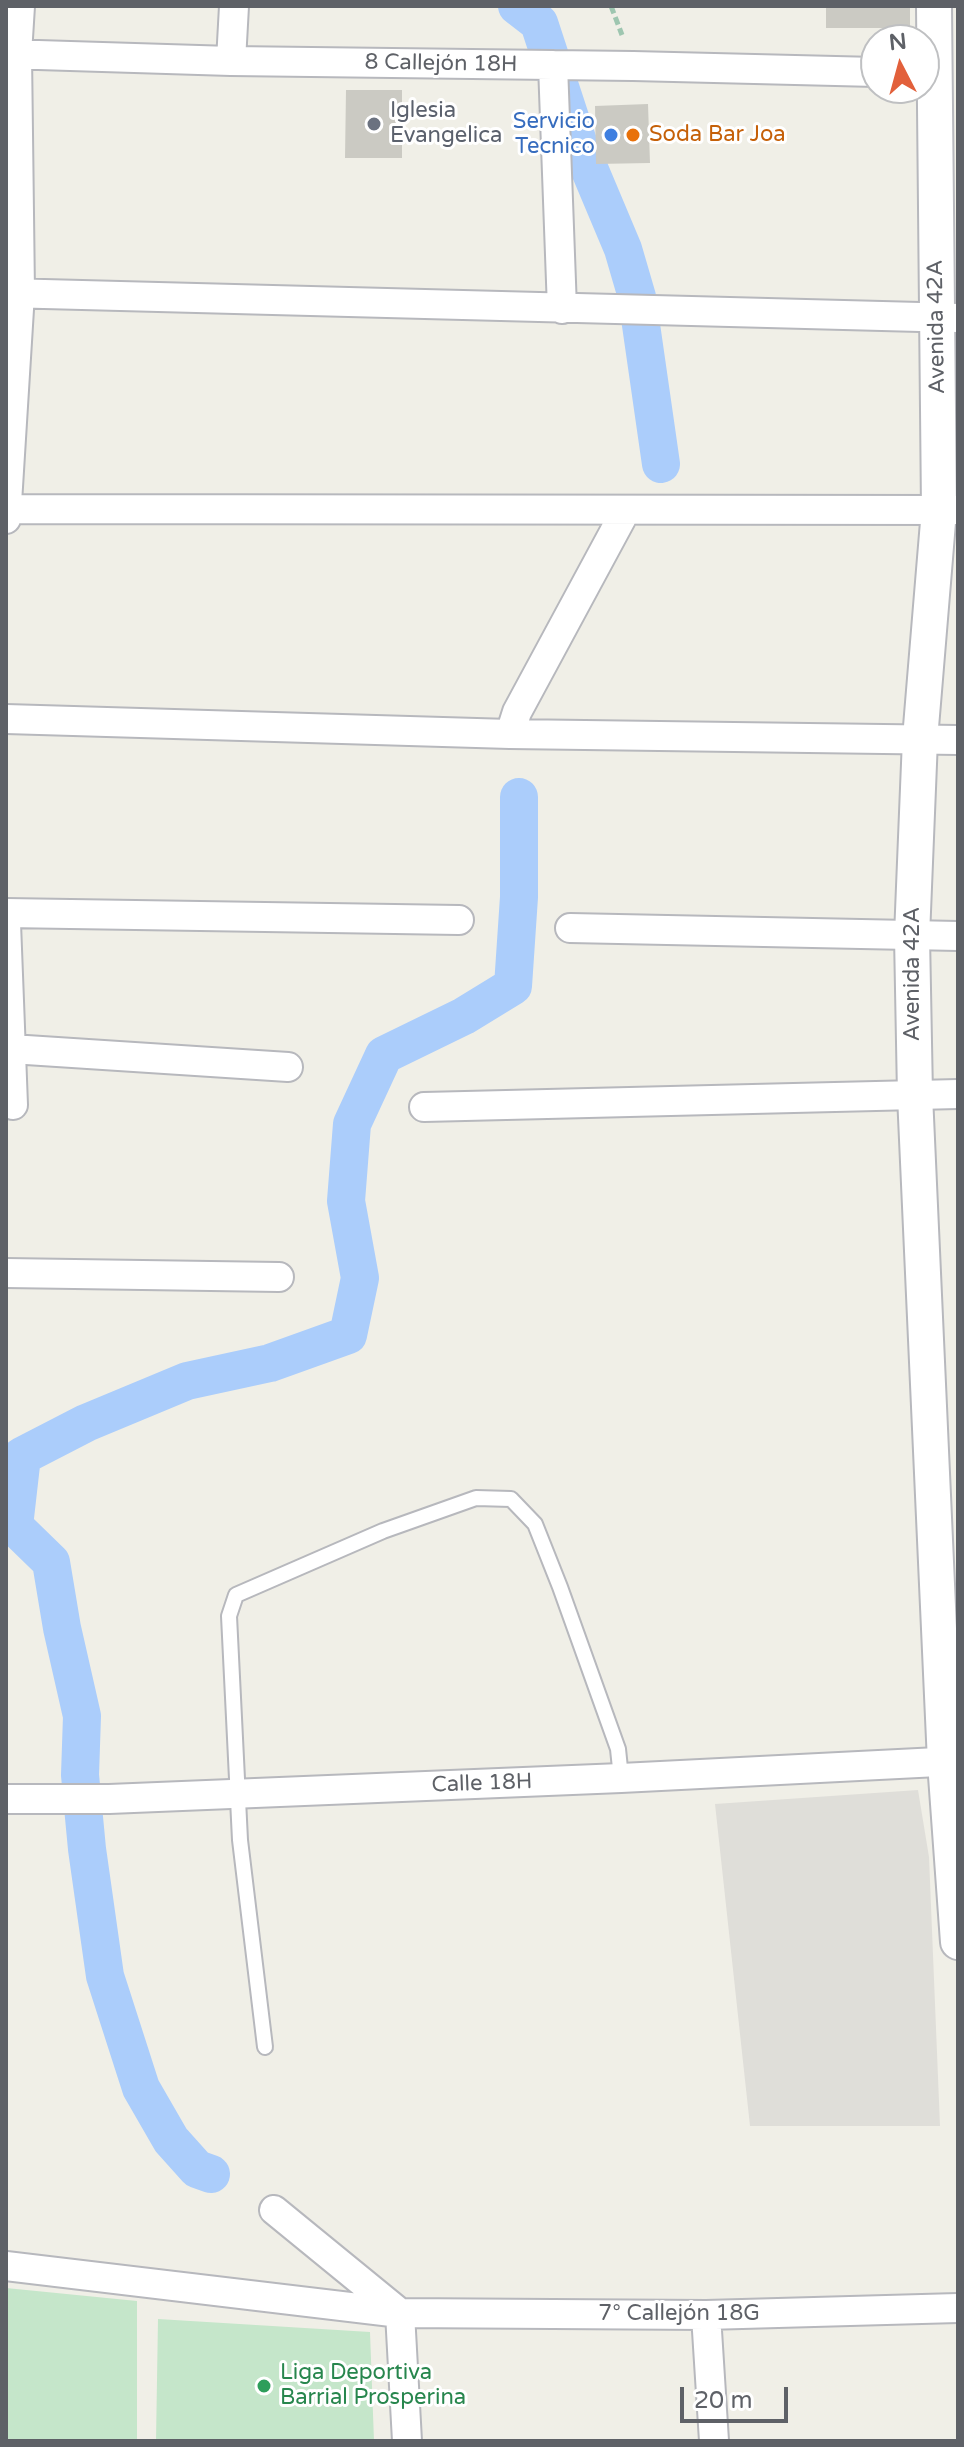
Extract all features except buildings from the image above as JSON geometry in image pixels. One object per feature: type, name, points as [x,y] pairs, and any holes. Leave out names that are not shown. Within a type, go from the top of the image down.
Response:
[{"type":"street","points":[[6,519],[13,293],[12,54],[20,6]]},
{"type":"street","points":[[231,61],[234,6]]},
{"type":"street","name":"8 Callejón 18H","points":[[12,54],[231,61],[860,72]]},
{"type":"street","points":[[553,65],[562,309]]},
{"type":"street","name":"Avenida 42A","points":[[940,104],[949,510],[920,739],[912,936],[915,1095],[952,1761],[958,1942]]},
{"type":"street","points":[[13,293],[947,319]]},
{"type":"street","points":[[6,509],[949,510]]},
{"type":"street","points":[[510,734],[517,712],[626,510]]},
{"type":"street","points":[[6,719],[510,734],[958,740]]},
{"type":"street","points":[[6,913],[459,920]]},
{"type":"street","points":[[6,923],[13,1105]]},
{"type":"street","points":[[570,928],[958,936]]},
{"type":"street","points":[[11,1049],[288,1067]]},
{"type":"street","points":[[424,1107],[958,1094]]},
{"type":"street","points":[[6,1273],[279,1277]]},
{"type":"street","name":"Calle 18H","points":[[6,1799],[109,1799],[952,1761]]},
{"type":"street","points":[[274,2210],[400,2313],[407,2441]]},
{"type":"street","points":[[6,2266],[400,2313]]},
{"type":"street","name":"7° Callejón 18G","points":[[400,2313],[706,2315],[958,2308]]},
{"type":"street","points":[[706,2315],[714,2441]]},
{"type":"lane","points":[[265,2047],[240,1840],[229,1616],[236,1595],[383,1531],[476,1498],[511,1499],[535,1524],[560,1587],[618,1749],[621,1778]]},
{"type":"shaded area","points":[[918,1790],[929,1857],[940,2126],[750,2126],[715,1804]]},
{"type":"green space","points":[[6,2288],[137,2301],[137,2441],[6,2441]]},
{"type":"green space","name":"Liga Deportiva Barrial Prosperina","points":[[158,2319],[370,2332],[374,2441],[156,2441]]},
{"type":"waterway","points":[[517,6],[539,23],[578,142],[623,249],[637,297],[661,464]]},
{"type":"waterway","points":[[211,2174],[197,2169],[171,2140],[141,2088],[105,1976],[80,1775],[82,1716],[51,1562],[14,1526],[22,1456],[86,1423],[187,1381],[270,1363],[348,1335],[360,1278],[346,1201],[352,1124],[384,1055],[464,1016],[513,986],[519,897],[519,797]]},
{"type":"place","name":"Iglesia Evangelica","points":[[374,124]]},
{"type":"place","name":"Servicio Tecnico","points":[[611,135]]},
{"type":"place","name":"Soda Bar Joa","points":[[633,135]]},
{"type":"place","name":"Liga Deportiva Barrial Prosperina","points":[[264,2386]]}]
